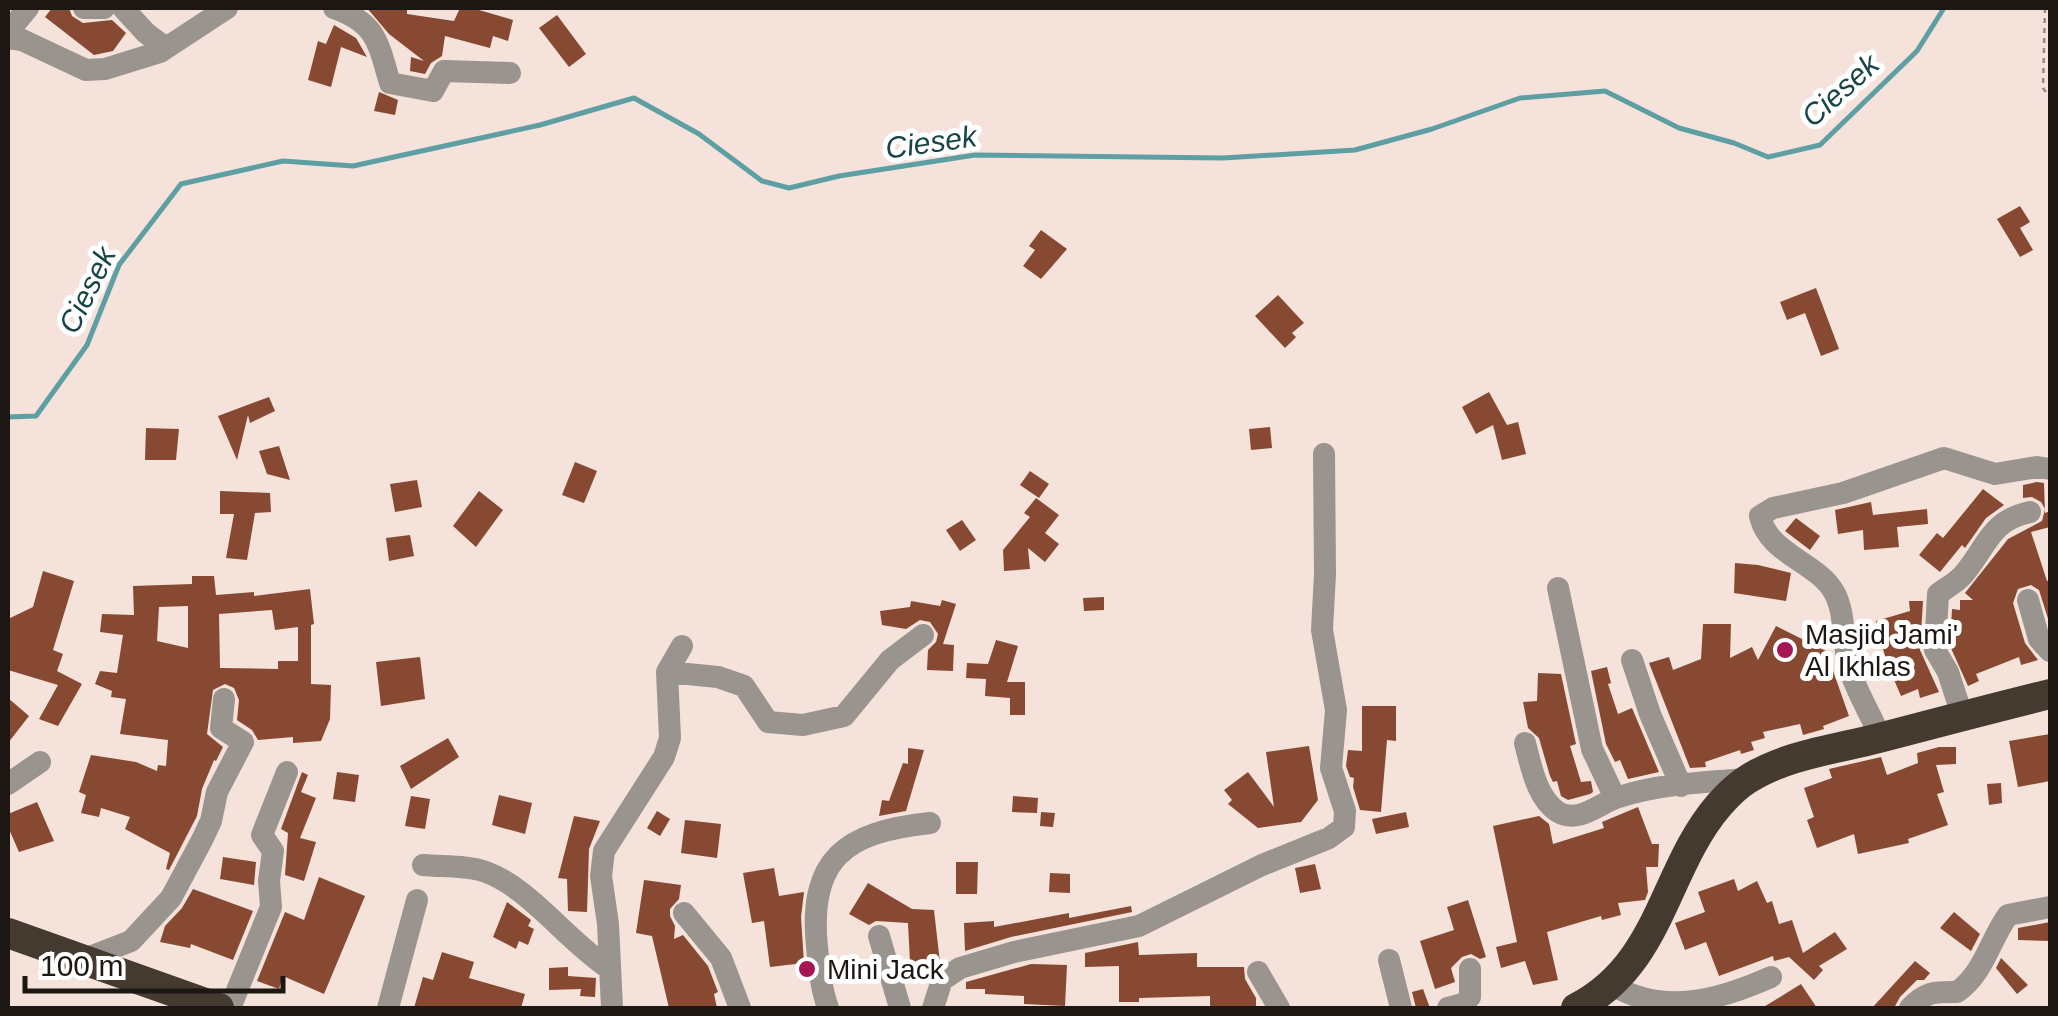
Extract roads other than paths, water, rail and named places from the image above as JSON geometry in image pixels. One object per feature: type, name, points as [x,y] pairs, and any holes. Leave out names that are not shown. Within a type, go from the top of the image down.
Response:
[{"type":"highway","points":[[1580,1008],[1611,984],[1635,957],[1658,922],[1700,830],[1720,804],[1748,779],[1807,755],[2050,694]]},
{"type":"highway","points":[[10,940],[82,960],[219,1008]]},
{"type":"street","points":[[28,8],[8,35],[92,71],[148,57],[227,8]]},
{"type":"street","points":[[84,8],[104,8]]},
{"type":"street","points":[[123,8],[166,48]]},
{"type":"street","points":[[334,8],[362,20],[372,31],[384,56],[390,84],[433,90],[444,72],[510,73]]},
{"type":"street","points":[[933,1008],[942,980],[960,968],[1014,952],[1138,926],[1272,860],[1329,838],[1344,827],[1345,811],[1331,768],[1336,710],[1322,630],[1324,454]]},
{"type":"street","points":[[1880,738],[1853,681],[1835,594],[1822,578],[1775,541],[1760,516],[1773,508],[1842,493],[1944,458],[1995,474],[2031,468],[2050,470]]},
{"type":"street","points":[[1962,715],[1948,672],[1935,650],[1938,594],[1960,579],[2009,516],[2030,512]]},
{"type":"street","points":[[1558,588],[1592,749],[1615,798]]},
{"type":"street","points":[[2028,600],[2039,639],[2050,651]]},
{"type":"street","points":[[667,672],[732,680],[744,686],[768,722],[803,724],[844,716],[890,660],[923,635]]},
{"type":"street","points":[[612,1008],[601,876],[604,851],[664,757],[670,738],[667,672],[682,646]]},
{"type":"street","points":[[1632,660],[1681,786]]},
{"type":"street","points":[[82,960],[130,941],[171,898],[202,840],[217,792],[243,742],[221,728],[224,699]]},
{"type":"street","points":[[1525,744],[1538,786],[1558,812],[1575,816],[1615,798],[1748,779]]},
{"type":"street","points":[[8,784],[40,762]]},
{"type":"street","points":[[230,1008],[271,906],[268,881],[272,851],[262,834],[286,772]]},
{"type":"street","points":[[828,1008],[821,987],[814,912],[822,876],[846,848],[863,839],[930,822]]},
{"type":"street","points":[[422,865],[482,870],[514,885],[581,950],[610,969]]},
{"type":"street","points":[[388,1008],[417,900]]},
{"type":"street","points":[[1910,1008],[1927,994],[1941,990],[1957,992],[1965,987],[1995,943],[2008,915],[2050,907]]},
{"type":"street","points":[[684,912],[721,958],[740,1008]]},
{"type":"street","points":[[879,936],[900,1008]]},
{"type":"street","points":[[1389,960],[1400,1008]]},
{"type":"street","points":[[1448,1008],[1463,1004],[1470,997],[1470,968]]},
{"type":"street","points":[[1258,972],[1279,1008]]},
{"type":"street","points":[[1611,984],[1642,1005],[1672,1008],[1720,999],[1771,978]]},
{"type":"waterway","name":"Ciesek","points":[[8,417],[36,416],[87,345],[119,265],[181,184],[283,161],[353,166],[540,125],[634,98],[699,134],[762,181],[789,188],[839,176],[975,155],[1223,158],[1355,150],[1432,129],[1520,98],[1605,91],[1679,128],[1768,157],[1820,145],[1917,51],[1944,8]]},
{"type":"place","name":"Masjid Jami' Al Ikhlas","points":[[1785,650]]},
{"type":"place","name":"Mini Jack","points":[[807,969]]}]
